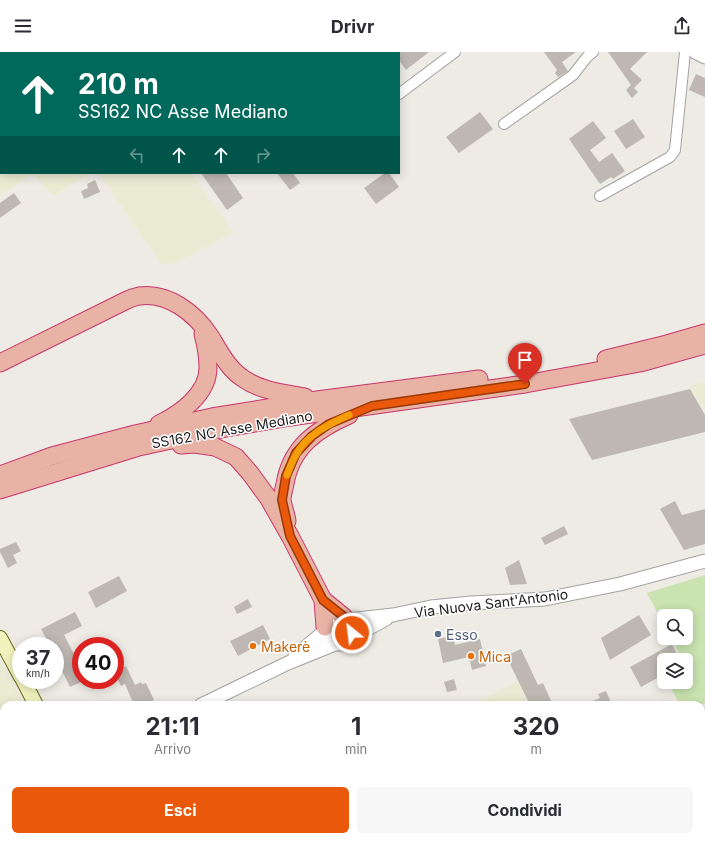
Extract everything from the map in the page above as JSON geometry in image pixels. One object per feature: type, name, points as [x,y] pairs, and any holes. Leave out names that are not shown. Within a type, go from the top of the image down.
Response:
[{"type":"highway","points":[[0,363],[125,300],[139,296],[157,297],[171,301],[186,310],[209,334],[225,361],[243,378],[256,386],[317,400]]},
{"type":"highway","points":[[137,440],[193,401],[202,388],[208,370],[207,349],[200,324]]},
{"type":"highway","name":"SS162 NC Asse Mediano","points":[[0,490],[70,468],[137,440],[212,417],[317,400],[468,380],[608,358],[705,333]]},
{"type":"highway","name":"SS162 NC Asse Mediano","points":[[0,475],[52,456],[137,440],[525,384],[640,363],[705,345]]},
{"type":"highway","points":[[290,536],[282,500],[286,476],[296,453],[312,436],[329,424],[372,406]]},
{"type":"highway","points":[[137,440],[195,444],[215,447],[236,457],[269,498],[323,600],[346,619]]},
{"type":"highway","points":[[323,600],[325,629]]},
{"type":"main road","points":[[0,638],[12,660]]},
{"type":"main road","points":[[28,689],[34,701]]},
{"type":"street","points":[[400,93],[455,52]]},
{"type":"street","points":[[504,124],[573,75],[587,57],[593,52]]},
{"type":"street","points":[[600,196],[670,157],[674,150],[685,52]]},
{"type":"street","points":[[694,52],[705,57]]},
{"type":"street","name":"Via Nuova Sant'Antonio","points":[[288,663],[325,629],[330,619],[339,616],[346,619],[392,615],[430,607],[545,599],[620,584],[705,561]]},
{"type":"street","name":"Via Nuova Sant'Antonio","points":[[209,701],[288,663],[335,644],[344,643],[392,615]]},
{"type":"street","points":[[346,619],[353,628],[351,638]]},
{"type":"street","points":[[325,629],[328,639],[335,644]]},
{"type":"green space","points":[[0,174],[34,174],[0,196]]},
{"type":"green space","points":[[34,174],[88,174],[54,195],[49,192]]},
{"type":"green space","points":[[100,174],[192,174],[233,232],[179,261],[167,265],[161,264]]},
{"type":"green space","points":[[705,381],[705,412],[690,386]]},
{"type":"green space","points":[[705,575],[705,701],[678,701],[672,689],[693,689],[693,653],[679,653],[675,645],[693,645],[693,609],[657,609],[657,612],[647,593]]},
{"type":"green space","points":[[0,662],[12,682],[12,689],[16,689],[23,701],[0,701]]},
{"type":"green space","points":[[518,681],[526,701],[480,701]]},
{"type":"building","points":[[400,52],[429,52],[406,70],[400,61]]},
{"type":"building","points":[[544,52],[576,52],[562,62],[568,71],[558,77],[555,73],[557,70]]},
{"type":"building","points":[[608,52],[647,52],[630,69],[642,80],[634,88],[638,92],[632,98],[626,90],[631,85]]},
{"type":"building","points":[[696,74],[705,78],[705,97],[689,90]]},
{"type":"building","points":[[480,112],[493,129],[459,153],[446,137]]},
{"type":"building","points":[[633,119],[645,137],[626,149],[614,131]]},
{"type":"building","points":[[593,121],[606,138],[590,150],[599,162],[612,153],[625,171],[613,179],[611,177],[600,184],[569,139]]},
{"type":"building","points":[[202,174],[227,174],[243,198],[227,210]]},
{"type":"building","points":[[278,174],[294,174],[300,183],[290,190]]},
{"type":"building","points":[[384,174],[390,174],[399,187],[376,204],[364,188]]},
{"type":"building","points":[[95,180],[100,192],[84,199],[81,191],[88,188],[87,184]]},
{"type":"building","points":[[14,193],[21,203],[0,218],[0,203]]},
{"type":"building","points":[[690,389],[705,415],[705,432],[592,460],[569,419]]},
{"type":"building","points":[[675,501],[682,515],[705,509],[705,544],[684,550],[660,509]]},
{"type":"building","points":[[564,526],[568,534],[545,545],[541,538]]},
{"type":"building","points":[[16,542],[21,551],[13,555],[17,563],[8,568],[0,549]]},
{"type":"building","points":[[519,560],[527,584],[510,585],[505,568]]},
{"type":"building","points":[[119,576],[127,591],[96,608],[88,592]]},
{"type":"building","points":[[248,599],[252,607],[237,614],[234,607]]},
{"type":"building","points":[[75,612],[82,626],[64,635],[72,650],[72,686],[70,687],[64,675],[64,637],[45,637],[41,629]]},
{"type":"building","points":[[639,615],[651,635],[610,660],[601,638]]},
{"type":"building","points":[[263,625],[270,639],[238,656],[230,641]]},
{"type":"building","points":[[453,636],[455,645],[480,639],[486,666],[472,670],[469,657],[443,663],[438,639]]},
{"type":"building","points":[[670,645],[672,645],[676,653],[657,653],[657,678],[641,687],[630,667]]},
{"type":"building","points":[[521,649],[538,685],[543,683],[551,701],[528,701],[506,656]]},
{"type":"building","points":[[126,666],[135,685],[141,682],[142,684],[146,683],[154,700],[132,701],[125,684],[124,667]]},
{"type":"building","points":[[454,679],[457,690],[447,692],[444,682]]},
{"type":"building","points":[[606,691],[610,701],[593,701],[600,698],[598,694]]},
{"type":"slow traffic","points":[[287,475],[296,453],[312,436],[329,424],[349,415]]},
{"type":"place","name":"Esso","points":[[438,634]]},
{"type":"place","name":"Makerè","points":[[253,646]]},
{"type":"place","name":"Mica","points":[[471,656]]},
{"type":"route","points":[[352,633],[353,628],[348,620],[323,600],[290,536],[282,500],[286,476],[296,453],[312,436],[329,424],[372,406],[525,384]]}]
